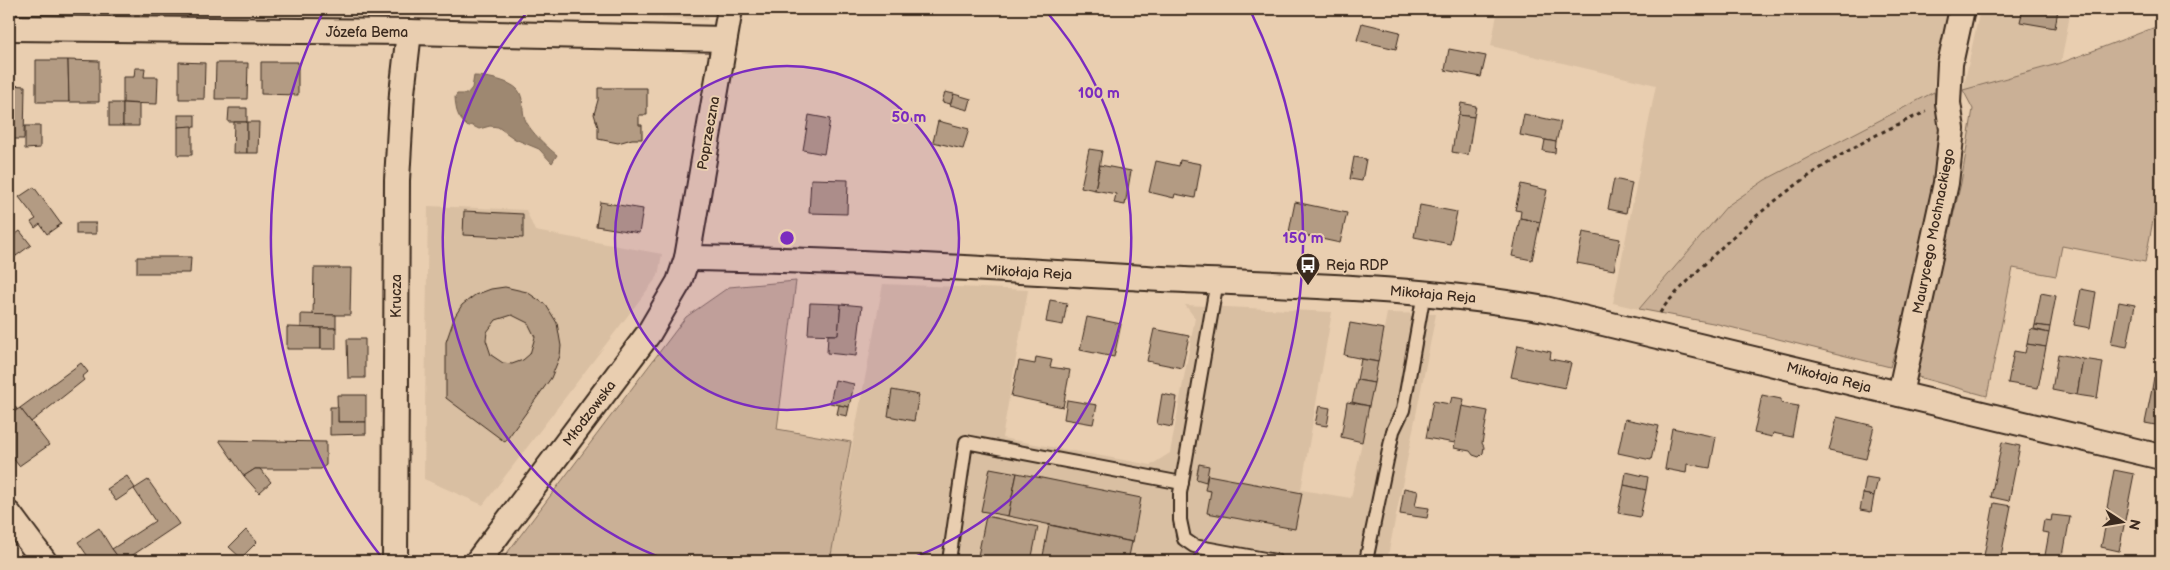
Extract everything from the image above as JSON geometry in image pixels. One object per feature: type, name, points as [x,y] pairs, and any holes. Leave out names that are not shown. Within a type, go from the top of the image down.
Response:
[{"type":"street","name":"Poprzeczna","points":[[687,258],[730,9]]},
{"type":"street","name":"Maurycego Mochnackiego","points":[[1900,394],[1946,183],[1952,129],[1948,103],[1950,64],[1962,9]]},
{"type":"street","name":"Józefa Bema","points":[[9,28],[408,32],[724,39]]},
{"type":"street","name":"Krucza","points":[[395,561],[397,180],[408,32]]},
{"type":"street","name":"Mikołaja Reja","points":[[687,258],[865,263],[1217,281],[1424,293],[1487,299],[1545,309],[2161,457]]},
{"type":"street","name":"Młodzowska","points":[[478,561],[649,333],[680,282],[687,258]]},
{"type":"street","points":[[9,514],[44,561]]},
{"type":"lane","points":[[1217,281],[1182,484],[1180,520],[1184,539],[1194,546],[1276,561]]},
{"type":"lane","points":[[1366,561],[1393,431],[1403,410],[1424,293]]},
{"type":"lane","points":[[949,561],[966,442],[1182,484]]},
{"type":"path","points":[[1651,334],[1661,310],[1704,264],[1776,200],[1860,143],[1898,124],[1948,103]]},
{"type":"shaded area","points":[[585,9],[709,9],[707,20],[585,12]]},
{"type":"shaded area","points":[[1498,9],[1950,9],[1934,81],[1934,92],[1765,180],[1727,206],[1639,309],[1613,303],[1656,85],[1491,46]]},
{"type":"shaded area","points":[[1980,9],[2071,9],[2061,63],[1963,90]]},
{"type":"shaded area","points":[[2161,25],[2161,179],[2145,262],[2062,246],[2056,276],[2013,268],[1987,396],[1918,377],[1917,367],[1961,183],[1973,109],[1963,90],[2061,63]]},
{"type":"shaded area","points":[[474,76],[504,82],[518,90],[522,100],[524,116],[529,126],[543,143],[557,155],[552,163],[539,149],[515,139],[498,127],[490,126],[479,129],[471,125],[468,127],[461,120],[455,97],[457,94],[467,94],[472,88]]},
{"type":"shaded area","points":[[1934,92],[1941,132],[1939,153],[1901,331],[1890,367],[1718,324],[1639,309],[1727,206],[1765,180]]},
{"type":"shaded area","points":[[428,206],[526,210],[535,231],[662,254],[658,276],[483,505],[424,479]]},
{"type":"shaded area","points":[[796,281],[777,429],[851,442],[830,561],[501,561],[686,317],[729,287]]},
{"type":"shaded area","points":[[883,284],[1028,290],[1002,438],[1151,465],[1170,453],[1195,318],[1185,305],[1332,312],[1301,490],[1351,498],[1387,313],[1436,314],[1387,561],[830,561]]},
{"type":"building","points":[[2023,9],[2058,9],[2055,28],[2020,22]]},
{"type":"building","points":[[1362,23],[1400,32],[1396,49],[1357,40]]},
{"type":"building","points":[[1449,49],[1486,56],[1481,77],[1445,70]]},
{"type":"building","points":[[36,60],[68,60],[69,102],[36,102]]},
{"type":"building","points":[[68,60],[99,61],[99,102],[69,102]]},
{"type":"building","points":[[179,62],[205,63],[204,99],[179,99]]},
{"type":"building","points":[[261,62],[298,62],[298,95],[261,94]]},
{"type":"building","points":[[216,63],[248,63],[247,99],[215,99]]},
{"type":"building","points":[[135,68],[145,68],[144,77],[158,77],[157,104],[123,103],[123,77],[134,77]]},
{"type":"building","points":[[9,85],[25,86],[24,139],[9,139]]},
{"type":"building","points":[[598,88],[647,88],[647,115],[639,115],[639,125],[642,125],[642,139],[632,139],[618,143],[598,139],[598,127],[594,114],[598,100]]},
{"type":"building","points":[[945,92],[954,94],[951,104],[942,102]]},
{"type":"building","points":[[954,94],[971,99],[968,110],[950,105]]},
{"type":"building","points":[[109,103],[123,103],[123,126],[109,126]]},
{"type":"building","points":[[123,103],[139,104],[139,126],[123,126]]},
{"type":"building","points":[[1461,103],[1476,106],[1474,117],[1459,115]]},
{"type":"building","points":[[229,108],[247,108],[247,122],[228,122]]},
{"type":"building","points":[[1524,114],[1561,122],[1556,142],[1520,135]]},
{"type":"building","points":[[178,115],[195,115],[195,127],[178,127]]},
{"type":"building","points":[[809,115],[830,119],[824,154],[803,150]]},
{"type":"building","points":[[1458,115],[1474,117],[1468,155],[1452,152]]},
{"type":"building","points":[[938,121],[969,129],[963,149],[933,142]]},
{"type":"building","points":[[234,122],[247,122],[247,153],[233,153]]},
{"type":"building","points":[[247,122],[259,122],[258,153],[247,153]]},
{"type":"building","points":[[25,126],[40,126],[40,148],[25,149]]},
{"type":"building","points":[[192,126],[192,155],[178,155],[178,127]]},
{"type":"building","points":[[1545,140],[1556,142],[1555,153],[1543,151]]},
{"type":"building","points":[[1089,149],[1102,151],[1095,190],[1081,187]]},
{"type":"building","points":[[1354,157],[1366,159],[1362,181],[1350,179]]},
{"type":"building","points":[[1180,160],[1201,164],[1195,198],[1175,194],[1174,198],[1149,192],[1156,161],[1179,166]]},
{"type":"building","points":[[1100,165],[1131,171],[1125,205],[1114,203],[1116,194],[1095,190]]},
{"type":"building","points":[[811,179],[848,180],[847,214],[809,213]]},
{"type":"building","points":[[1614,179],[1632,183],[1626,213],[1608,209]]},
{"type":"building","points":[[1521,184],[1547,190],[1540,222],[1520,218],[1521,211],[1515,210]]},
{"type":"building","points":[[34,187],[61,224],[47,234],[40,224],[35,228],[31,222],[36,219],[19,197]]},
{"type":"building","points":[[600,202],[643,209],[639,233],[596,226]]},
{"type":"building","points":[[1295,202],[1347,213],[1340,243],[1289,232]]},
{"type":"building","points":[[1420,205],[1457,212],[1450,244],[1414,237]]},
{"type":"building","points":[[464,211],[523,214],[523,238],[463,235]]},
{"type":"building","points":[[1520,218],[1540,222],[1532,260],[1512,256]]},
{"type":"building","points":[[76,223],[96,223],[96,234],[76,234]]},
{"type":"building","points":[[20,231],[31,245],[16,256],[9,246],[9,239]]},
{"type":"building","points":[[1583,232],[1620,239],[1614,270],[1577,263]]},
{"type":"building","points":[[9,246],[16,256],[9,262]]},
{"type":"building","points":[[137,257],[191,257],[190,273],[137,273]]},
{"type":"building","points":[[314,268],[351,268],[350,315],[313,315]]},
{"type":"building","points":[[505,287],[527,292],[546,305],[557,323],[561,346],[560,356],[551,378],[505,442],[446,398],[446,342],[455,316],[462,305],[475,295],[491,289]],"holes":[[[512,315],[528,323],[535,337],[530,354],[523,360],[512,364],[503,363],[491,355],[486,340],[487,332],[496,320]]]},
{"type":"building","points":[[2081,289],[2096,292],[2090,328],[2074,325]]},
{"type":"building","points":[[2041,293],[2056,296],[2050,327],[2035,325]]},
{"type":"building","points":[[1050,300],[1067,303],[1063,325],[1046,322]]},
{"type":"building","points":[[2119,302],[2135,305],[2127,347],[2111,344]]},
{"type":"building","points":[[810,303],[841,304],[838,335],[808,334]]},
{"type":"building","points":[[841,304],[862,306],[856,356],[827,353],[828,335],[838,335]]},
{"type":"building","points":[[301,314],[336,315],[336,328],[301,328]]},
{"type":"building","points":[[1087,317],[1121,324],[1114,357],[1080,350]]},
{"type":"building","points":[[1350,323],[1384,329],[1378,362],[1344,355]]},
{"type":"building","points":[[2035,325],[2050,327],[2049,333],[2034,329]]},
{"type":"building","points":[[287,327],[321,328],[321,349],[287,349]]},
{"type":"building","points":[[321,328],[336,328],[336,349],[321,349]]},
{"type":"building","points":[[1154,329],[1189,336],[1182,368],[1147,361]]},
{"type":"building","points":[[2030,329],[2049,333],[2046,347],[2027,344]]},
{"type":"building","points":[[347,339],[365,339],[365,378],[348,378]]},
{"type":"building","points":[[2027,344],[2046,347],[2038,388],[2008,383],[2014,351],[2025,353]]},
{"type":"building","points":[[1518,345],[1551,352],[1550,359],[1571,363],[1565,388],[1511,377]]},
{"type":"building","points":[[2058,354],[2083,359],[2077,395],[2052,390]]},
{"type":"building","points":[[1036,357],[1052,360],[1050,367],[1070,370],[1063,407],[1011,396],[1019,361],[1035,364]]},
{"type":"building","points":[[1361,359],[1378,362],[1374,383],[1357,380]]},
{"type":"building","points":[[2083,359],[2103,362],[2097,398],[2077,395]]},
{"type":"building","points":[[81,363],[88,372],[82,377],[84,380],[31,422],[20,408]]},
{"type":"building","points":[[2154,377],[2161,379],[2161,391],[2152,389]]},
{"type":"building","points":[[835,380],[854,384],[849,407],[830,403]]},
{"type":"building","points":[[1357,380],[1374,383],[1369,406],[1352,402]]},
{"type":"building","points":[[2152,389],[2161,391],[2161,426],[2145,423]]},
{"type":"building","points":[[892,390],[919,395],[914,421],[888,416]]},
{"type":"building","points":[[1162,394],[1177,397],[1172,427],[1157,424]]},
{"type":"building","points":[[337,395],[366,395],[366,422],[338,422]]},
{"type":"building","points":[[1762,395],[1781,399],[1781,403],[1798,406],[1792,437],[1773,433],[1772,437],[1754,433]]},
{"type":"building","points":[[1452,397],[1464,399],[1455,443],[1426,438],[1433,401],[1450,404]]},
{"type":"building","points":[[9,399],[17,409],[9,415]]},
{"type":"building","points":[[1067,400],[1097,405],[1093,424],[1064,419]]},
{"type":"building","points":[[1347,402],[1369,406],[1362,442],[1341,437]]},
{"type":"building","points":[[839,405],[849,407],[847,416],[837,414]]},
{"type":"building","points":[[1319,406],[1330,408],[1327,426],[1315,424]]},
{"type":"building","points":[[1462,406],[1488,411],[1482,443],[1484,447],[1483,453],[1479,457],[1473,455],[1470,451],[1454,448]]},
{"type":"building","points":[[330,407],[338,407],[338,422],[366,422],[366,434],[330,435]]},
{"type":"building","points":[[20,408],[49,445],[19,466],[9,453],[9,415]]},
{"type":"building","points":[[1837,417],[1874,426],[1866,459],[1829,451]]},
{"type":"building","points":[[1625,419],[1659,426],[1651,460],[1618,453]]},
{"type":"building","points":[[1672,428],[1716,437],[1710,468],[1687,464],[1686,473],[1665,469]]},
{"type":"building","points":[[219,440],[326,442],[326,465],[321,469],[255,469],[244,476]]},
{"type":"building","points":[[2002,442],[2020,446],[2009,501],[1991,497]]},
{"type":"building","points":[[1199,464],[1209,466],[1206,482],[1196,479]]},
{"type":"building","points":[[990,468],[1017,473],[1008,516],[981,511]]},
{"type":"building","points":[[255,469],[260,469],[271,482],[259,493],[244,476]]},
{"type":"building","points":[[2114,470],[2134,474],[2119,551],[2101,547],[2109,509],[2107,508]]},
{"type":"building","points":[[1626,472],[1648,477],[1646,490],[1624,485]]},
{"type":"building","points":[[1017,473],[1141,498],[1133,542],[1008,516]]},
{"type":"building","points":[[1208,475],[1302,493],[1295,529],[1207,513],[1211,491],[1205,490]]},
{"type":"building","points":[[127,476],[135,488],[116,501],[107,489]]},
{"type":"building","points":[[1866,477],[1878,479],[1874,496],[1863,494]]},
{"type":"building","points":[[148,480],[179,524],[124,561],[121,561],[112,549],[155,521],[134,489]]},
{"type":"building","points":[[1624,485],[1646,490],[1640,517],[1618,513]]},
{"type":"building","points":[[1404,488],[1418,491],[1415,506],[1429,508],[1427,518],[1400,514]]},
{"type":"building","points":[[1863,494],[1874,496],[1871,512],[1860,510]]},
{"type":"building","points":[[1994,503],[2011,506],[2000,561],[1983,561]]},
{"type":"building","points":[[2052,515],[2070,517],[2062,561],[2044,561],[2049,533],[2042,532],[2044,520],[2051,521]]},
{"type":"building","points":[[986,516],[1038,527],[1031,561],[977,561]]},
{"type":"building","points":[[1049,525],[1132,542],[1128,561],[1042,561]]},
{"type":"building","points":[[99,528],[121,561],[91,561],[78,542]]},
{"type":"building","points":[[246,530],[257,542],[241,558],[229,547]]},
{"type":"building","points":[[133,555],[139,561],[124,561]]},
{"type":"building","points":[[1580,557],[1603,561],[1579,561]]},
{"type":"place","name":"Reja RDP","points":[[1308,286]]}]
